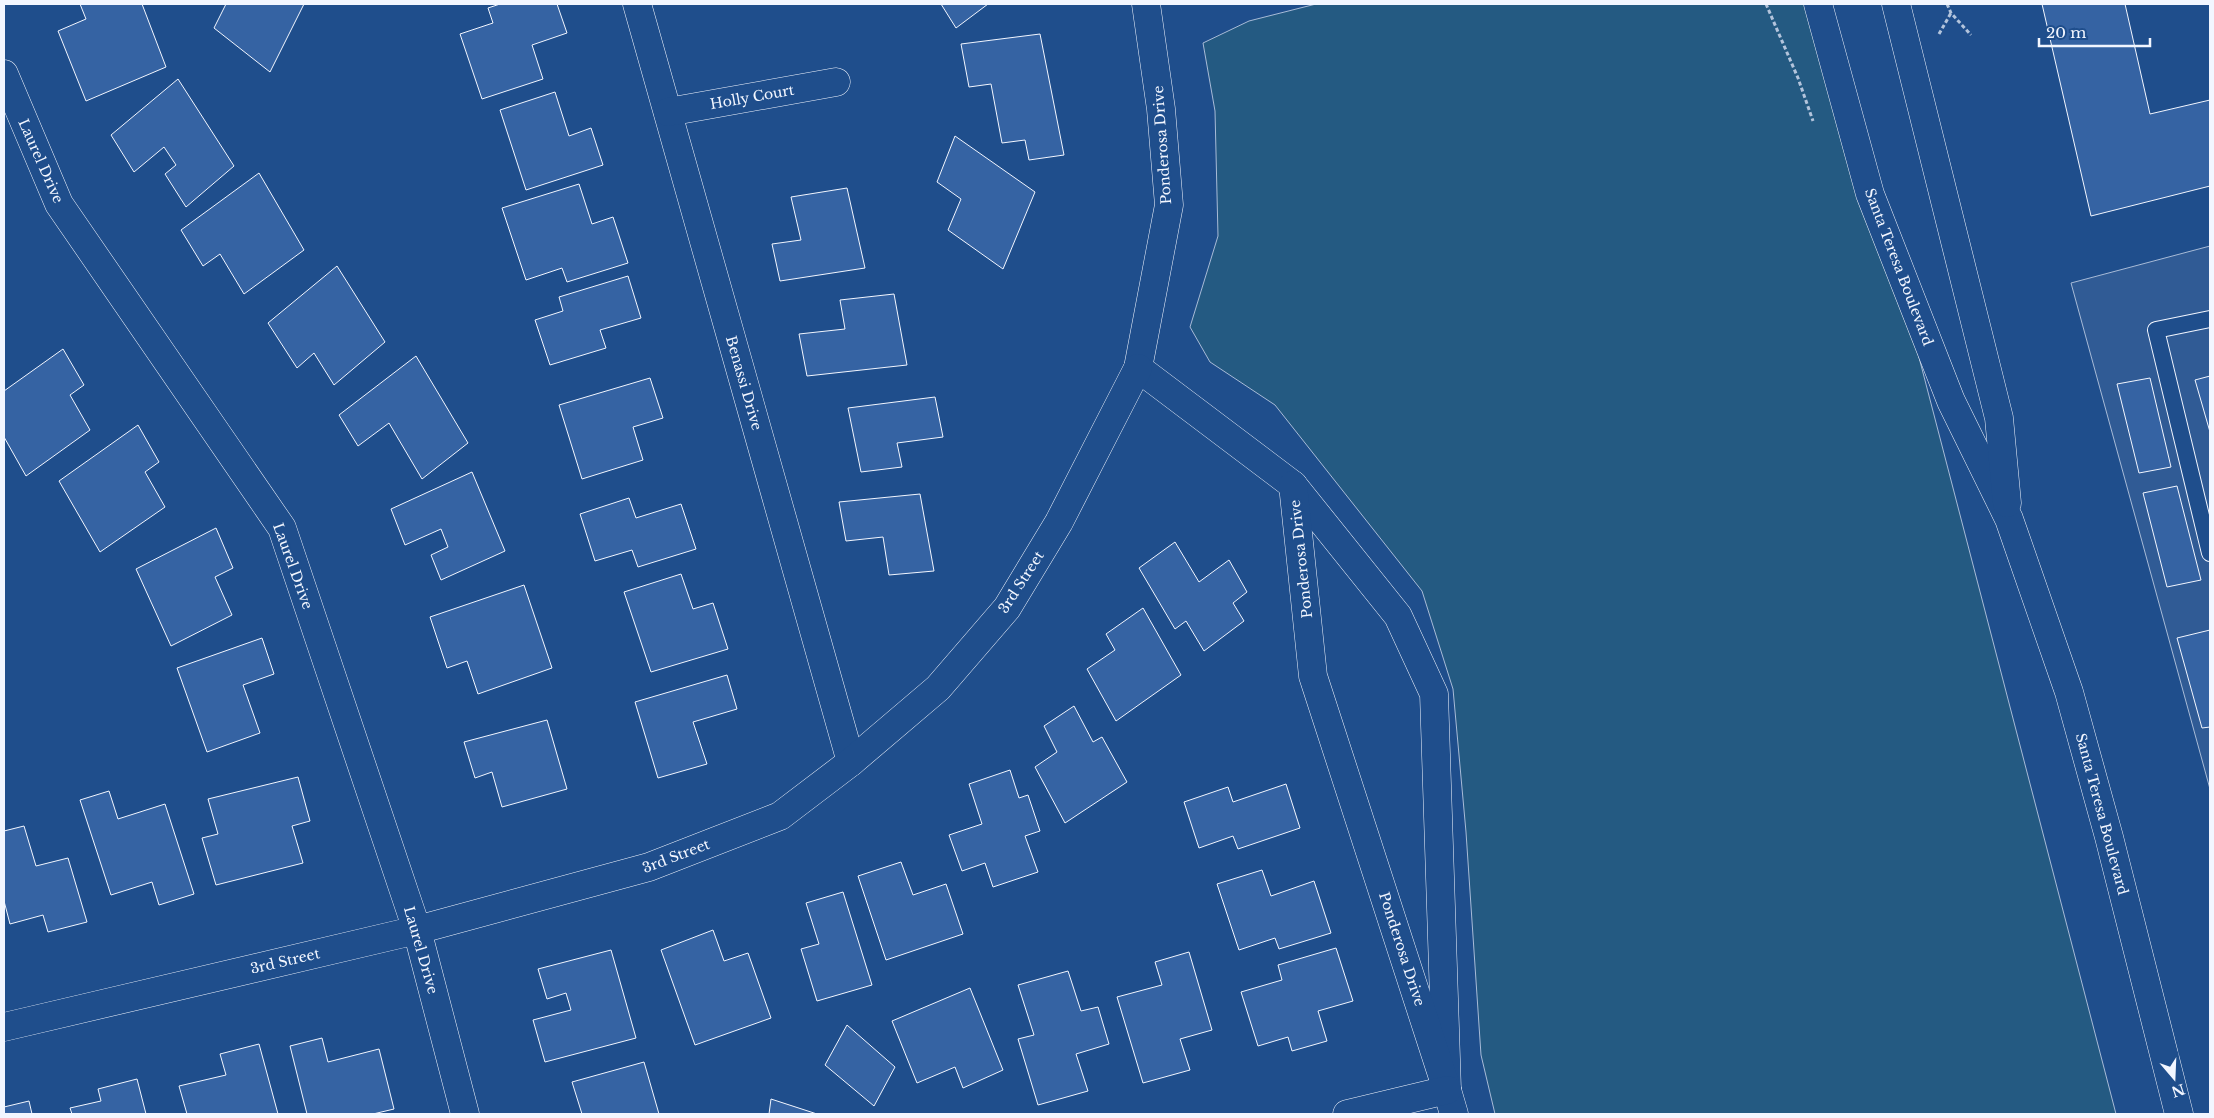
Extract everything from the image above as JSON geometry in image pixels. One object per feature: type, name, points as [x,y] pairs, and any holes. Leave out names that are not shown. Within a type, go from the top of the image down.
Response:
[{"type":"street","name":"Benassi Drive","points":[[637,4],[850,762]]},
{"type":"street","name":"Ponderosa Drive","points":[[1146,4],[1161,109],[1169,204],[1138,368],[1293,485],[1313,676],[1450,1102]]},
{"type":"street","name":"Santa Teresa Boulevard","points":[[1818,4],[1870,194],[1951,401],[2009,519],[2069,692],[2109,837],[2179,1114]]},
{"type":"street","name":"Santa Teresa Boulevard","points":[[1896,4],[1999,418],[2009,519]]},
{"type":"street","name":"Laurel Drive","points":[[4,74],[59,204],[282,528],[416,930],[465,1114]]},
{"type":"street","name":"Holly Court","points":[[668,112],[836,82]]},
{"type":"street","name":"3rd Street","points":[[4,1027],[416,930],[648,867],[780,816],[850,762],[938,688],[1007,608],[1059,522],[1138,368]]},
{"type":"street","points":[[1293,485],[1398,616],[1434,694],[1450,1102],[1347,1114]]},
{"type":"lane","points":[[2210,319],[2156,330],[2210,553]]},
{"type":"path","points":[[1766,4],[1798,78]]},
{"type":"path","points":[[1947,4],[1951,13],[1971,35]]},
{"type":"shaded area","points":[[1316,4],[1827,4],[2116,1114],[1495,1114],[1481,1055],[1466,832],[1453,689],[1422,591],[1275,405],[1210,362],[1190,327],[1218,236],[1215,111],[1203,43],[1249,21]]},
{"type":"shaded area","points":[[2210,246],[2210,789],[2071,283]]},
{"type":"building","points":[[80,4],[142,4],[166,67],[86,101],[58,31],[86,19]]},
{"type":"building","points":[[226,4],[304,4],[270,72],[214,28]]},
{"type":"building","points":[[500,4],[557,4],[567,33],[532,45],[543,79],[482,99],[460,34],[493,23],[488,8]]},
{"type":"building","points":[[941,4],[988,4],[956,28]]},
{"type":"building","points":[[2042,4],[2125,4],[2150,114],[2210,100],[2210,186],[2091,216]]},
{"type":"building","points":[[1040,34],[1064,155],[1029,160],[1025,140],[1002,143],[991,84],[969,87],[961,44]]},
{"type":"building","points":[[178,79],[234,166],[186,207],[165,174],[176,165],[164,147],[134,172],[111,135]]},
{"type":"building","points":[[555,92],[569,136],[591,128],[603,165],[526,190],[500,110]]},
{"type":"building","points":[[955,136],[1035,192],[1003,269],[948,230],[961,199],[937,182]]},
{"type":"building","points":[[259,173],[304,250],[244,294],[220,254],[203,266],[181,230]]},
{"type":"building","points":[[579,184],[592,224],[613,217],[628,263],[567,282],[562,268],[526,280],[502,208]]},
{"type":"building","points":[[847,188],[865,268],[780,281],[772,244],[801,240],[791,197]]},
{"type":"building","points":[[337,266],[385,342],[334,385],[314,353],[297,368],[268,323]]},
{"type":"building","points":[[628,276],[641,318],[600,330],[606,348],[550,365],[535,320],[563,311],[559,297]]},
{"type":"building","points":[[894,294],[907,365],[807,376],[799,334],[845,329],[840,300]]},
{"type":"building","points":[[63,349],[84,385],[70,395],[90,430],[26,476],[4,437],[4,391]]},
{"type":"building","points":[[416,356],[468,443],[422,479],[389,423],[358,446],[339,415]]},
{"type":"building","points":[[2210,376],[2210,432],[2195,380]]},
{"type":"building","points":[[650,378],[663,418],[633,427],[643,460],[582,479],[559,405]]},
{"type":"building","points":[[2150,378],[2171,467],[2139,473],[2117,384]]},
{"type":"building","points":[[935,397],[943,437],[897,443],[902,467],[861,472],[848,408]]},
{"type":"building","points":[[138,425],[159,462],[145,472],[165,507],[100,552],[59,481]]},
{"type":"building","points":[[472,472],[505,551],[441,580],[431,555],[448,547],[441,529],[405,545],[391,509]]},
{"type":"building","points":[[2177,486],[2201,580],[2167,587],[2143,493]]},
{"type":"building","points":[[920,494],[934,571],[889,575],[883,537],[846,541],[839,502]]},
{"type":"building","points":[[629,498],[636,518],[681,504],[696,549],[638,567],[632,550],[595,561],[580,514]]},
{"type":"building","points":[[216,528],[233,568],[215,577],[232,615],[171,646],[136,569]]},
{"type":"building","points":[[1175,542],[1199,582],[1229,560],[1247,592],[1233,603],[1244,621],[1204,651],[1186,621],[1175,629],[1139,568]]},
{"type":"building","points":[[681,574],[693,609],[713,603],[728,649],[651,672],[624,592]]},
{"type":"building","points":[[524,585],[552,668],[478,694],[467,661],[447,668],[430,617]]},
{"type":"building","points":[[1143,608],[1181,675],[1116,721],[1087,669],[1115,650],[1106,634]]},
{"type":"building","points":[[2210,630],[2210,727],[2202,728],[2177,638]]},
{"type":"building","points":[[262,638],[274,674],[243,685],[260,733],[207,752],[177,668]]},
{"type":"building","points":[[727,675],[737,709],[693,722],[707,764],[658,778],[635,702]]},
{"type":"building","points":[[1074,706],[1093,742],[1102,737],[1127,782],[1065,823],[1035,767],[1057,752],[1044,726]]},
{"type":"building","points":[[547,720],[567,789],[502,807],[492,772],[475,778],[464,742]]},
{"type":"building","points":[[1010,770],[1019,798],[1028,795],[1040,831],[1025,836],[1038,872],[993,887],[985,863],[962,871],[949,835],[982,824],[969,784]]},
{"type":"building","points":[[298,777],[310,821],[292,826],[303,863],[216,885],[202,838],[218,834],[208,799]]},
{"type":"building","points":[[1286,784],[1300,828],[1238,849],[1233,836],[1199,848],[1184,802],[1228,787],[1233,802]]},
{"type":"building","points":[[109,791],[118,819],[165,804],[194,894],[159,905],[152,882],[111,895],[80,800]]},
{"type":"building","points":[[24,826],[36,866],[68,858],[87,922],[48,932],[43,915],[10,924],[4,901],[4,831]]},
{"type":"building","points":[[901,862],[913,895],[946,884],[963,934],[886,960],[858,876]]},
{"type":"building","points":[[1262,870],[1271,896],[1314,881],[1331,933],[1279,949],[1275,938],[1239,950],[1217,884]]},
{"type":"building","points":[[843,892],[872,985],[817,1001],[801,949],[819,944],[806,903]]},
{"type":"building","points":[[713,930],[724,961],[748,953],[771,1018],[695,1045],[661,950]]},
{"type":"building","points":[[1336,948],[1353,1001],[1318,1011],[1327,1041],[1292,1051],[1288,1037],[1258,1046],[1241,992],[1282,980],[1278,965]]},
{"type":"building","points":[[611,950],[636,1038],[545,1062],[533,1020],[571,1010],[566,993],[547,999],[538,969]]},
{"type":"building","points":[[1189,952],[1212,1030],[1180,1039],[1190,1070],[1143,1083],[1117,997],[1162,985],[1155,962]]},
{"type":"building","points":[[1068,971],[1081,1011],[1098,1007],[1109,1044],[1076,1054],[1088,1091],[1038,1105],[1018,1039],[1034,1035],[1018,985]]},
{"type":"building","points":[[970,988],[1003,1070],[963,1088],[955,1067],[917,1083],[892,1021]]},
{"type":"building","points":[[847,1025],[895,1067],[874,1106],[825,1065]]},
{"type":"building","points":[[322,1038],[328,1062],[379,1049],[394,1109],[373,1114],[307,1114],[290,1046]]},
{"type":"building","points":[[259,1044],[278,1114],[187,1114],[179,1086],[226,1075],[220,1054]]},
{"type":"building","points":[[644,1062],[659,1114],[582,1114],[572,1082]]},
{"type":"building","points":[[137,1079],[146,1114],[72,1114],[70,1108],[101,1101],[98,1089]]},
{"type":"building","points":[[771,1099],[817,1114],[769,1114]]},
{"type":"building","points":[[29,1101],[32,1114],[4,1114],[4,1107]]}]
